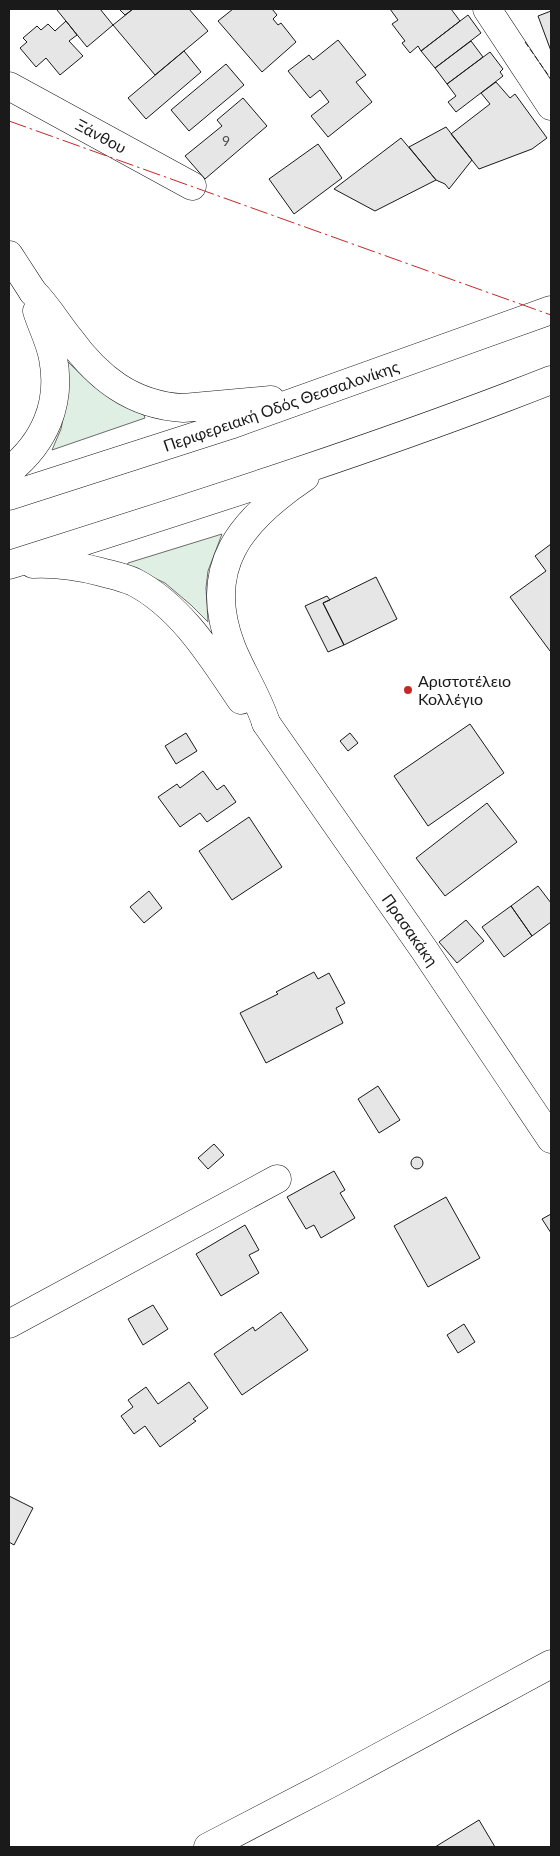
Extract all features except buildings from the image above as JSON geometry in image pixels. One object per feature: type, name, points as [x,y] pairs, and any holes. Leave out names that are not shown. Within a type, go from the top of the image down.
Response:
[{"type":"main road","points":[[487,9],[551,106]]},
{"type":"main road","name":"Ξάνθου","points":[[9,86],[192,186]]},
{"type":"main road","points":[[9,255],[33,292],[94,368],[115,386],[144,400],[169,407],[183,408],[312,396]]},
{"type":"main road","points":[[9,470],[40,439],[49,419],[54,395],[54,360],[36,310],[33,292]]},
{"type":"main road","name":"Περιφερειακή Οδός Θεσσαλονίκης","points":[[9,496],[230,426],[551,310]]},
{"type":"main road","points":[[9,566],[271,481],[471,411],[551,380]]},
{"type":"main road","points":[[266,723],[231,646],[222,617],[220,598],[223,572],[229,555],[238,539],[256,516],[292,486],[342,456]]},
{"type":"main road","points":[[9,566],[52,563],[86,568],[134,582],[180,618],[200,641],[244,703],[266,723]]},
{"type":"main road","name":"Πρασακάκη","points":[[266,723],[425,951],[551,1140]]},
{"type":"main road","points":[[9,1324],[278,1179]]},
{"type":"main road","points":[[208,1847],[551,1664]]},
{"type":"green space","points":[[68,362],[92,385],[115,401],[144,415],[145,418],[52,450],[61,429],[66,404]]},
{"type":"green space","points":[[222,534],[208,571],[206,588],[208,622],[165,583],[127,565],[128,563]]},
{"type":"fence","points":[[525,42],[551,79]]},
{"type":"power","points":[[9,121],[551,315]]},
{"type":"place","name":"Αριστοτέλειο Κολλέγιο","points":[[408,690]]}]
